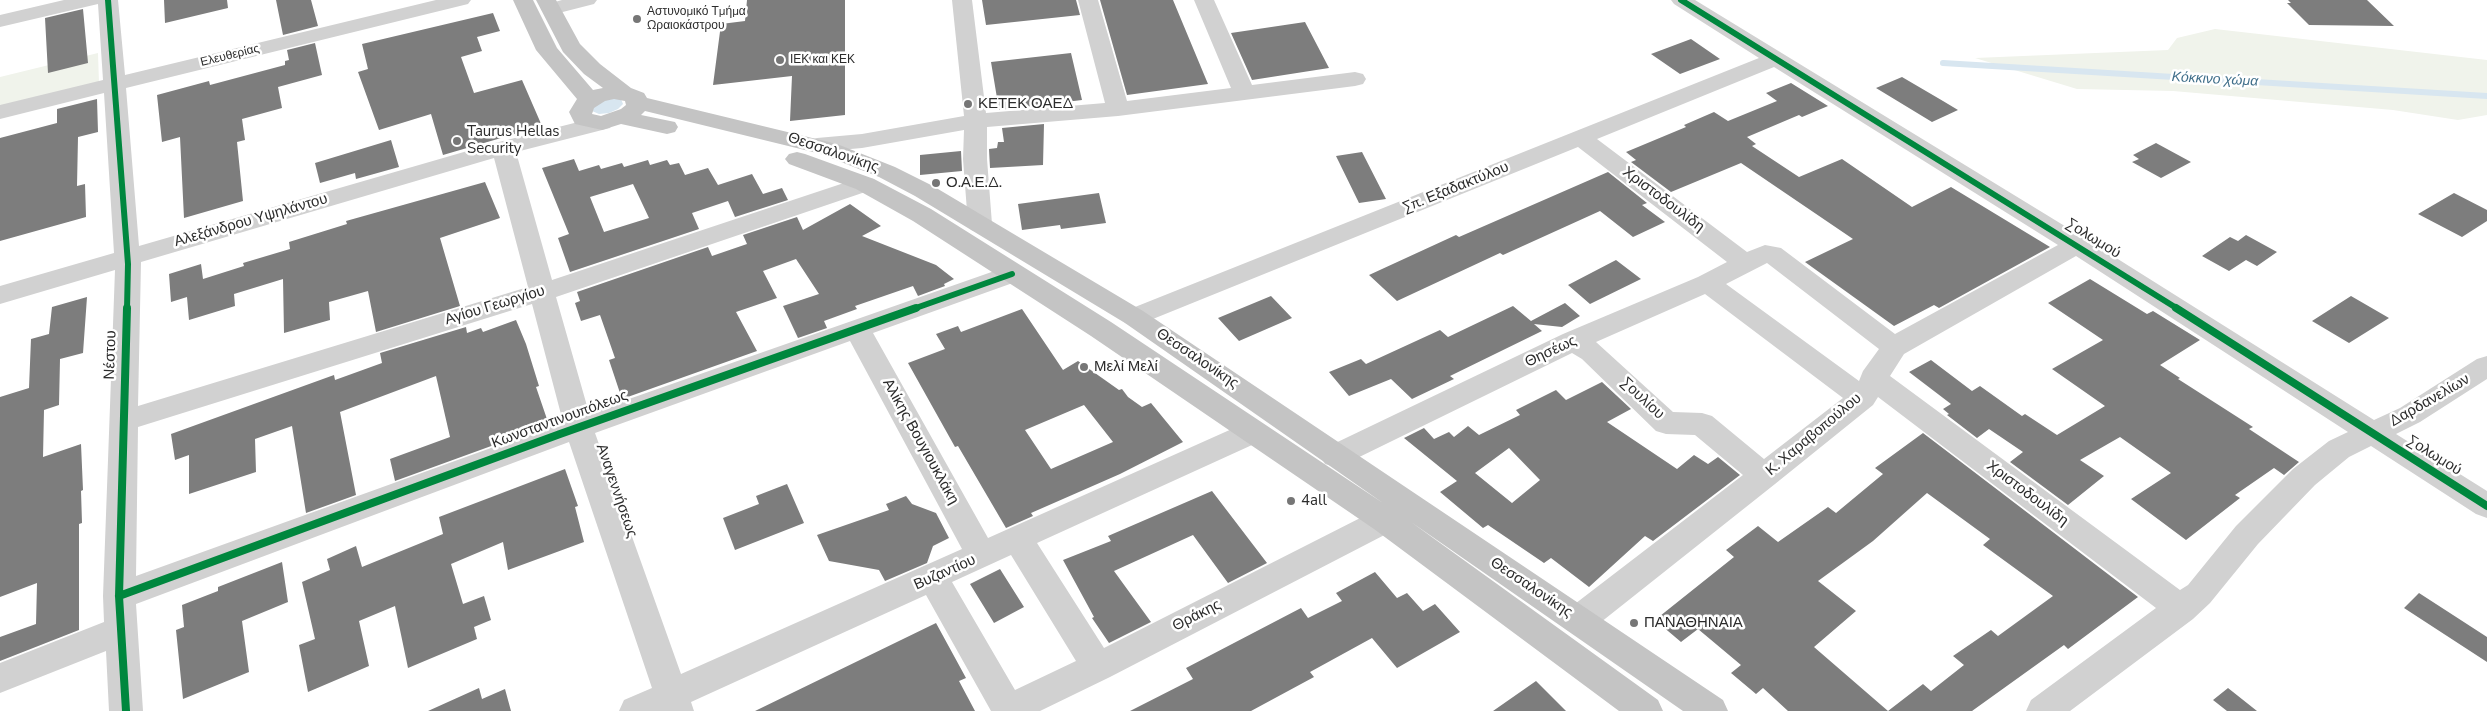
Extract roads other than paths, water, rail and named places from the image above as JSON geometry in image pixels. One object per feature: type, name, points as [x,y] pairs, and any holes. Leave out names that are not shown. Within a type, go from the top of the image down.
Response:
[{"type":"main road","points":[[523,0],[547,50],[585,107],[588,122],[621,109],[606,93],[585,107]]},
{"type":"main road","name":"Θεσσαλονίκης","points":[[548,5],[574,51],[592,69],[621,109],[813,163],[865,184],[922,215],[1101,329],[1385,520],[1646,711]]},
{"type":"main road","name":"Θεσσαλονίκης","points":[[621,109],[817,146],[860,160],[887,172],[980,224],[1134,317],[1711,711]]},
{"type":"street","points":[[0,21],[91,0]]},
{"type":"street","name":"Νέστου","points":[[108,0],[127,256],[119,596],[126,711]]},
{"type":"street","name":"Ελευθερίας","points":[[0,112],[461,0]]},
{"type":"street","points":[[548,5],[586,0]]},
{"type":"street","points":[[962,0],[976,121],[975,160],[980,224]]},
{"type":"street","points":[[1088,0],[1118,109]]},
{"type":"street","points":[[1204,0],[1244,93]]},
{"type":"street","name":"Σολωμού","points":[[1681,0],[1778,58],[2077,245],[2487,506]]},
{"type":"street","name":"Σπ. Εξαδακτύλου","points":[[1134,317],[1778,58]]},
{"type":"street","points":[[817,146],[862,142],[976,121],[1118,109],[1355,78]]},
{"type":"street","points":[[503,148],[585,107]]},
{"type":"street","points":[[503,148],[621,109]]},
{"type":"street","name":"Χριστοδουλίδη","points":[[1581,138],[1757,258],[1894,347]]},
{"type":"street","name":"Αλεξάνδρου Υψηλάντου","points":[[0,295],[127,256],[503,148]]},
{"type":"street","name":"Αναγεννήσεως","points":[[503,148],[579,428],[674,703]]},
{"type":"street","name":"Αγίου Γεωργίου","points":[[123,421],[542,292],[865,184]]},
{"type":"street","name":"Κ. Χαραβοπούλου","points":[[1579,620],[1764,476],[1868,388],[1894,347],[2077,245]]},
{"type":"street","name":"Θησέως","points":[[1335,456],[1573,341],[1708,283],[1757,258]]},
{"type":"street","name":"Κωνσταντινουπόλεως","points":[[119,596],[579,428],[1012,274]]},
{"type":"street","name":"Χριστοδουλίδη","points":[[1708,283],[1868,388],[2182,609]]},
{"type":"street","name":"Αλίκης Βουγιουκλάκη","points":[[857,329],[982,556]]},
{"type":"street","name":"Σουλίου","points":[[1573,341],[1592,352],[1666,422],[1702,424],[1764,476]]},
{"type":"street","name":"Δαρδανελίων","points":[[2042,711],[2182,609],[2199,594],[2247,535],[2304,477],[2339,449],[2410,415],[2487,366]]},
{"type":"street","name":"Βυζαντίου","points":[[636,711],[674,703],[934,578],[1253,432]]},
{"type":"street","name":"Θράκης","points":[[1009,710],[1098,667],[1385,520]]},
{"type":"street","points":[[1018,539],[1098,667]]},
{"type":"street","points":[[934,578],[1009,710]]},
{"type":"street","points":[[0,678],[122,630]]},
{"type":"waterway","name":"Κόκκινο χώμα","points":[[1943,63],[2487,96]]},
{"type":"place","name":"Αστυνομικό Τμήμα Ωραιοκάστρου","points":[[637,19]]},
{"type":"place","name":"ΙΕΚ και ΚΕΚ","points":[[780,60]]},
{"type":"place","name":"ΚΕΤΕΚ ΟΑΕΔ","points":[[968,104]]},
{"type":"place","name":"Taurus Hellas Security","points":[[457,141]]},
{"type":"place","name":"Ο.Α.Ε.Δ.","points":[[936,183]]},
{"type":"place","name":"Μελί Μελί","points":[[1084,367]]},
{"type":"place","name":"4all","points":[[1291,501]]},
{"type":"place","name":"ΠΑΝΑΘΗΝΑΙΑ","points":[[1634,623]]}]
